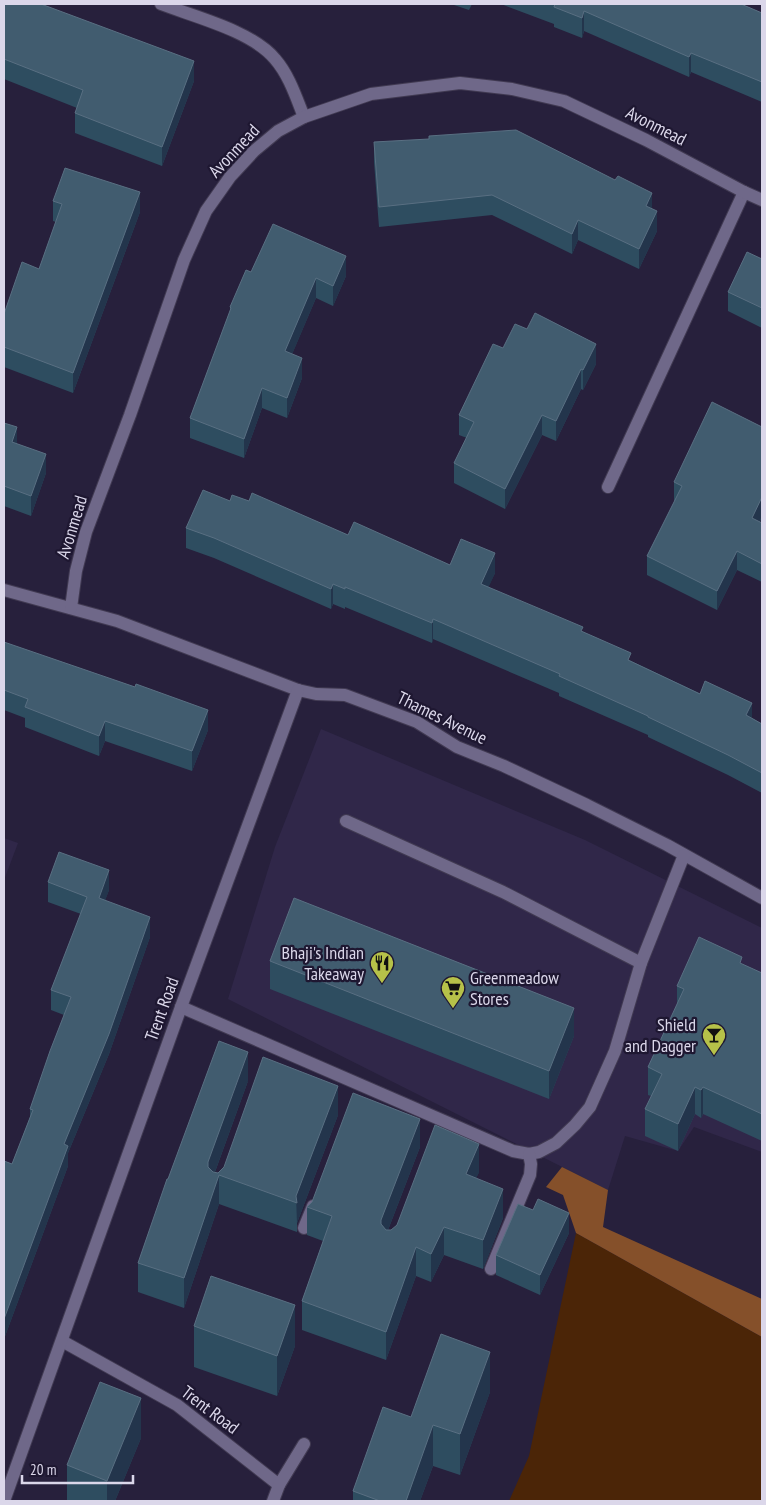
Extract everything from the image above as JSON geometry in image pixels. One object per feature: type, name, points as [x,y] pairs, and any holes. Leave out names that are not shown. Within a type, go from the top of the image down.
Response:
[{"type":"street","points":[[161,4],[246,36],[261,45],[276,59],[289,81],[304,117]]},
{"type":"street","name":"Avonmead","points":[[71,608],[76,571],[86,532],[130,415],[184,260],[206,211],[230,177],[254,150],[278,131],[304,117],[371,94],[460,84],[512,89],[564,101],[646,140],[762,200]]},
{"type":"street","points":[[608,487],[744,192]]},
{"type":"street","name":"Thames Avenue","points":[[4,590],[126,624],[298,690],[316,694],[345,695],[417,722],[457,747],[504,766],[668,845],[762,898]]},
{"type":"street","name":"Trent Road","points":[[4,1501],[181,1007],[298,690]]},
{"type":"street","points":[[346,821],[503,892],[641,963]]},
{"type":"street","points":[[181,1007],[268,1050],[438,1124],[513,1151],[529,1154],[539,1152],[556,1143],[590,1107],[615,1051],[641,963],[684,855]]},
{"type":"street","points":[[491,1269],[530,1175],[531,1164],[529,1154]]},
{"type":"street","points":[[304,1228],[318,1192]]},
{"type":"street","name":"Trent Road","points":[[62,1341],[177,1405],[279,1485]]},
{"type":"street","points":[[274,1501],[279,1485],[304,1444]]},
{"type":"shaded area","points":[[321,729],[585,840],[762,928],[762,1152],[694,1127],[678,1151],[625,1136],[608,1190],[228,999],[275,847]]},
{"type":"shaded area","points":[[4,838],[18,843],[4,880]]},
{"type":"shaded area","points":[[562,1167],[608,1190],[603,1227],[762,1299],[762,1337],[576,1233],[563,1195],[546,1187]]},
{"type":"shaded area","points":[[576,1233],[762,1337],[762,1501],[509,1501],[529,1456]]},
{"type":"building","points":[[4,4],[41,4],[194,61],[162,147],[75,113],[83,90],[4,59]]},
{"type":"building","points":[[555,4],[741,4],[762,13],[762,82],[691,53],[689,57],[584,11],[582,18],[554,7]]},
{"type":"building","points":[[516,130],[615,180],[618,176],[652,193],[646,206],[657,211],[639,249],[578,220],[572,234],[492,195],[379,207],[374,142],[429,139],[429,136]]},
{"type":"building","points":[[65,168],[140,192],[73,373],[4,347],[4,314],[22,262],[39,269],[62,204],[53,201]]},
{"type":"building","points":[[273,224],[346,256],[333,286],[316,278],[285,351],[302,358],[287,398],[262,388],[244,439],[190,418],[230,307],[246,270],[251,272]]},
{"type":"building","points":[[747,252],[762,259],[762,308],[728,292]]},
{"type":"building","points":[[535,313],[596,344],[583,370],[581,369],[556,421],[542,415],[505,489],[454,463],[474,422],[459,415],[493,344],[503,348],[515,324],[527,329]]},
{"type":"building","points":[[712,402],[762,427],[762,497],[752,518],[762,523],[762,564],[737,551],[717,591],[647,556],[682,486],[674,482]]},
{"type":"building","points":[[4,423],[17,427],[12,442],[46,454],[31,496],[4,486]]},
{"type":"building","points":[[203,490],[230,501],[232,495],[249,501],[252,493],[348,535],[354,522],[450,565],[461,539],[495,553],[481,584],[583,627],[581,631],[631,653],[628,660],[700,694],[705,681],[752,703],[746,715],[762,724],[762,773],[648,716],[559,676],[560,674],[433,619],[432,623],[345,587],[345,589],[333,584],[331,589],[214,538],[186,528]]},
{"type":"building","points":[[4,642],[135,687],[136,684],[208,710],[192,751],[105,721],[99,736],[25,707],[28,699],[4,690]]},
{"type":"building","points":[[59,852],[109,870],[99,898],[150,917],[109,1034],[64,1144],[68,1146],[4,1319],[4,1161],[12,1164],[33,1110],[30,1109],[50,1051],[71,997],[51,990],[87,897],[48,882]]},
{"type":"building","points":[[294,898],[574,1008],[549,1071],[270,961]]},
{"type":"building","name":"Shield and Dagger","points":[[699,937],[742,957],[740,963],[762,973],[762,1114],[703,1087],[701,1090],[695,1087],[678,1124],[645,1109],[662,1074],[648,1067],[684,989],[677,986]]},
{"type":"building","points":[[219,1041],[248,1052],[208,1162],[208,1167],[213,1172],[218,1173],[224,1167],[263,1057],[338,1086],[296,1196],[297,1203],[219,1175],[184,1278],[138,1263],[167,1179]]},
{"type":"building","points":[[353,1093],[420,1119],[381,1220],[381,1224],[386,1230],[391,1230],[397,1225],[435,1125],[479,1144],[466,1174],[503,1189],[483,1240],[444,1227],[431,1254],[416,1247],[386,1332],[302,1301],[332,1216],[307,1207],[312,1202]]},
{"type":"building","points":[[538,1199],[569,1213],[540,1275],[496,1255],[518,1204],[533,1210]]},
{"type":"building","points":[[211,1276],[295,1305],[277,1356],[194,1326]]},
{"type":"building","points":[[441,1334],[490,1352],[460,1434],[433,1425],[406,1501],[380,1501],[353,1491],[383,1407],[411,1417]]},
{"type":"building","points":[[100,1382],[141,1398],[107,1481],[67,1465]]},
{"type":"place","name":"Bhaji's Indian Takeaway","points":[[382,984]]},
{"type":"place","name":"Greenmeadow Stores","points":[[453,1009]]},
{"type":"place","name":"Shield and Dagger","points":[[714,1056]]}]
